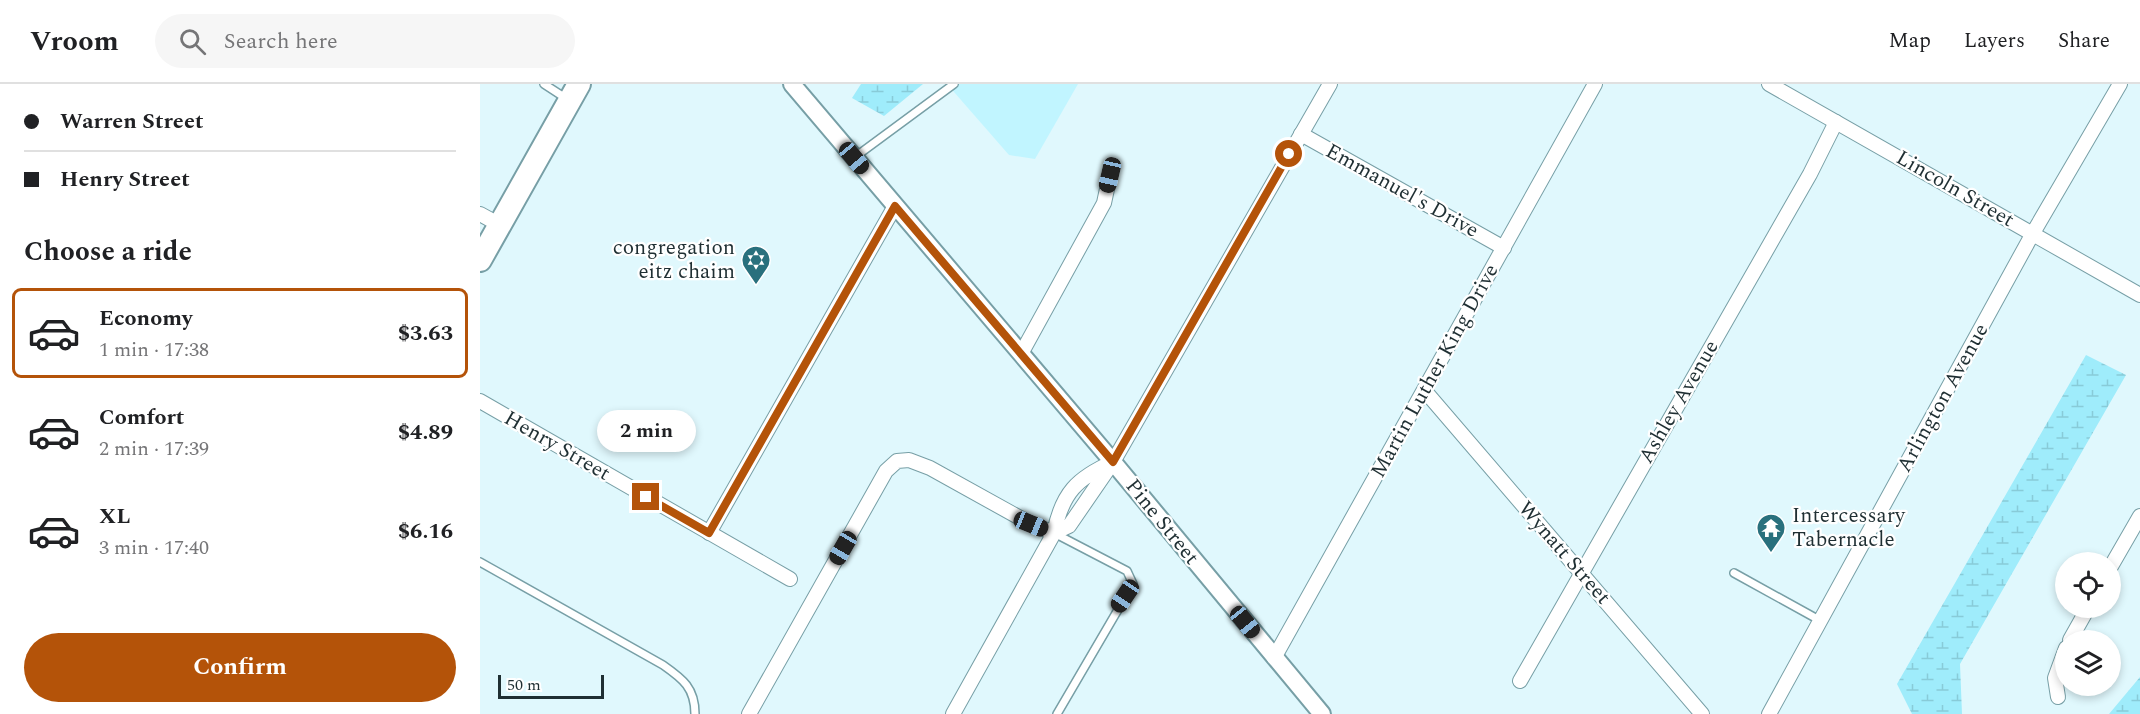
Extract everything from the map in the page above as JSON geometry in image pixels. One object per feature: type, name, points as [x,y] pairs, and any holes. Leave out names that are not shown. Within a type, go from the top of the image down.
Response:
[{"type":"highway","points":[[480,260],[490,220],[575,89]]},
{"type":"street","name":"Pine Street","points":[[792,84],[1113,462],[1322,714]]},
{"type":"street","points":[[953,714],[1054,533],[1069,526],[1113,462],[1330,84]]},
{"type":"street","name":"Martin Luther King Drive","points":[[1274,658],[1595,84]]},
{"type":"street","name":"Lincoln Street","points":[[1769,84],[2140,295]]},
{"type":"street","name":"Arlington Avenue","points":[[1769,714],[1822,622],[2032,233],[2120,84]]},
{"type":"street","name":"Ashley Avenue","points":[[1520,681],[1810,174],[1836,122]]},
{"type":"street","name":"Emmanuel's Drive","points":[[1301,134],[1504,248]]},
{"type":"street","points":[[1021,354],[1104,203],[1110,175]]},
{"type":"street","points":[[709,533],[895,206]]},
{"type":"street","name":"Wynatt Street","points":[[1425,391],[1702,714]]},
{"type":"street","name":"Henry Street","points":[[480,401],[790,579]]},
{"type":"street","points":[[749,714],[886,471],[897,461],[909,460],[930,468],[1031,524],[1054,533]]},
{"type":"street","points":[[2119,552],[2140,516]]},
{"type":"lane","points":[[544,84],[575,89]]},
{"type":"lane","points":[[854,158],[954,84]]},
{"type":"lane","points":[[1054,533],[1127,571],[1133,584],[1057,714]]},
{"type":"lane","points":[[480,562],[663,665],[688,683],[695,703],[695,714]]},
{"type":"lane","points":[[1734,573],[1822,622]]},
{"type":"shaded area","points":[[947,84],[1078,84],[1035,159],[1009,155]]},
{"type":"green space","points":[[861,84],[923,84],[884,116],[852,98]]},
{"type":"green space","points":[[2086,355],[2126,375],[1960,664],[1962,714],[1912,714],[1897,684]]},
{"type":"green space","points":[[2140,677],[2140,714],[2109,714]]},
{"type":"place","name":"congregation eitz chaim","points":[[756,286]]},
{"type":"place","name":"Intercessary Tabernacle","points":[[1771,554]]},
{"type":"route","points":[[646,497],[709,533],[895,206],[1113,462],[1289,154]]}]
